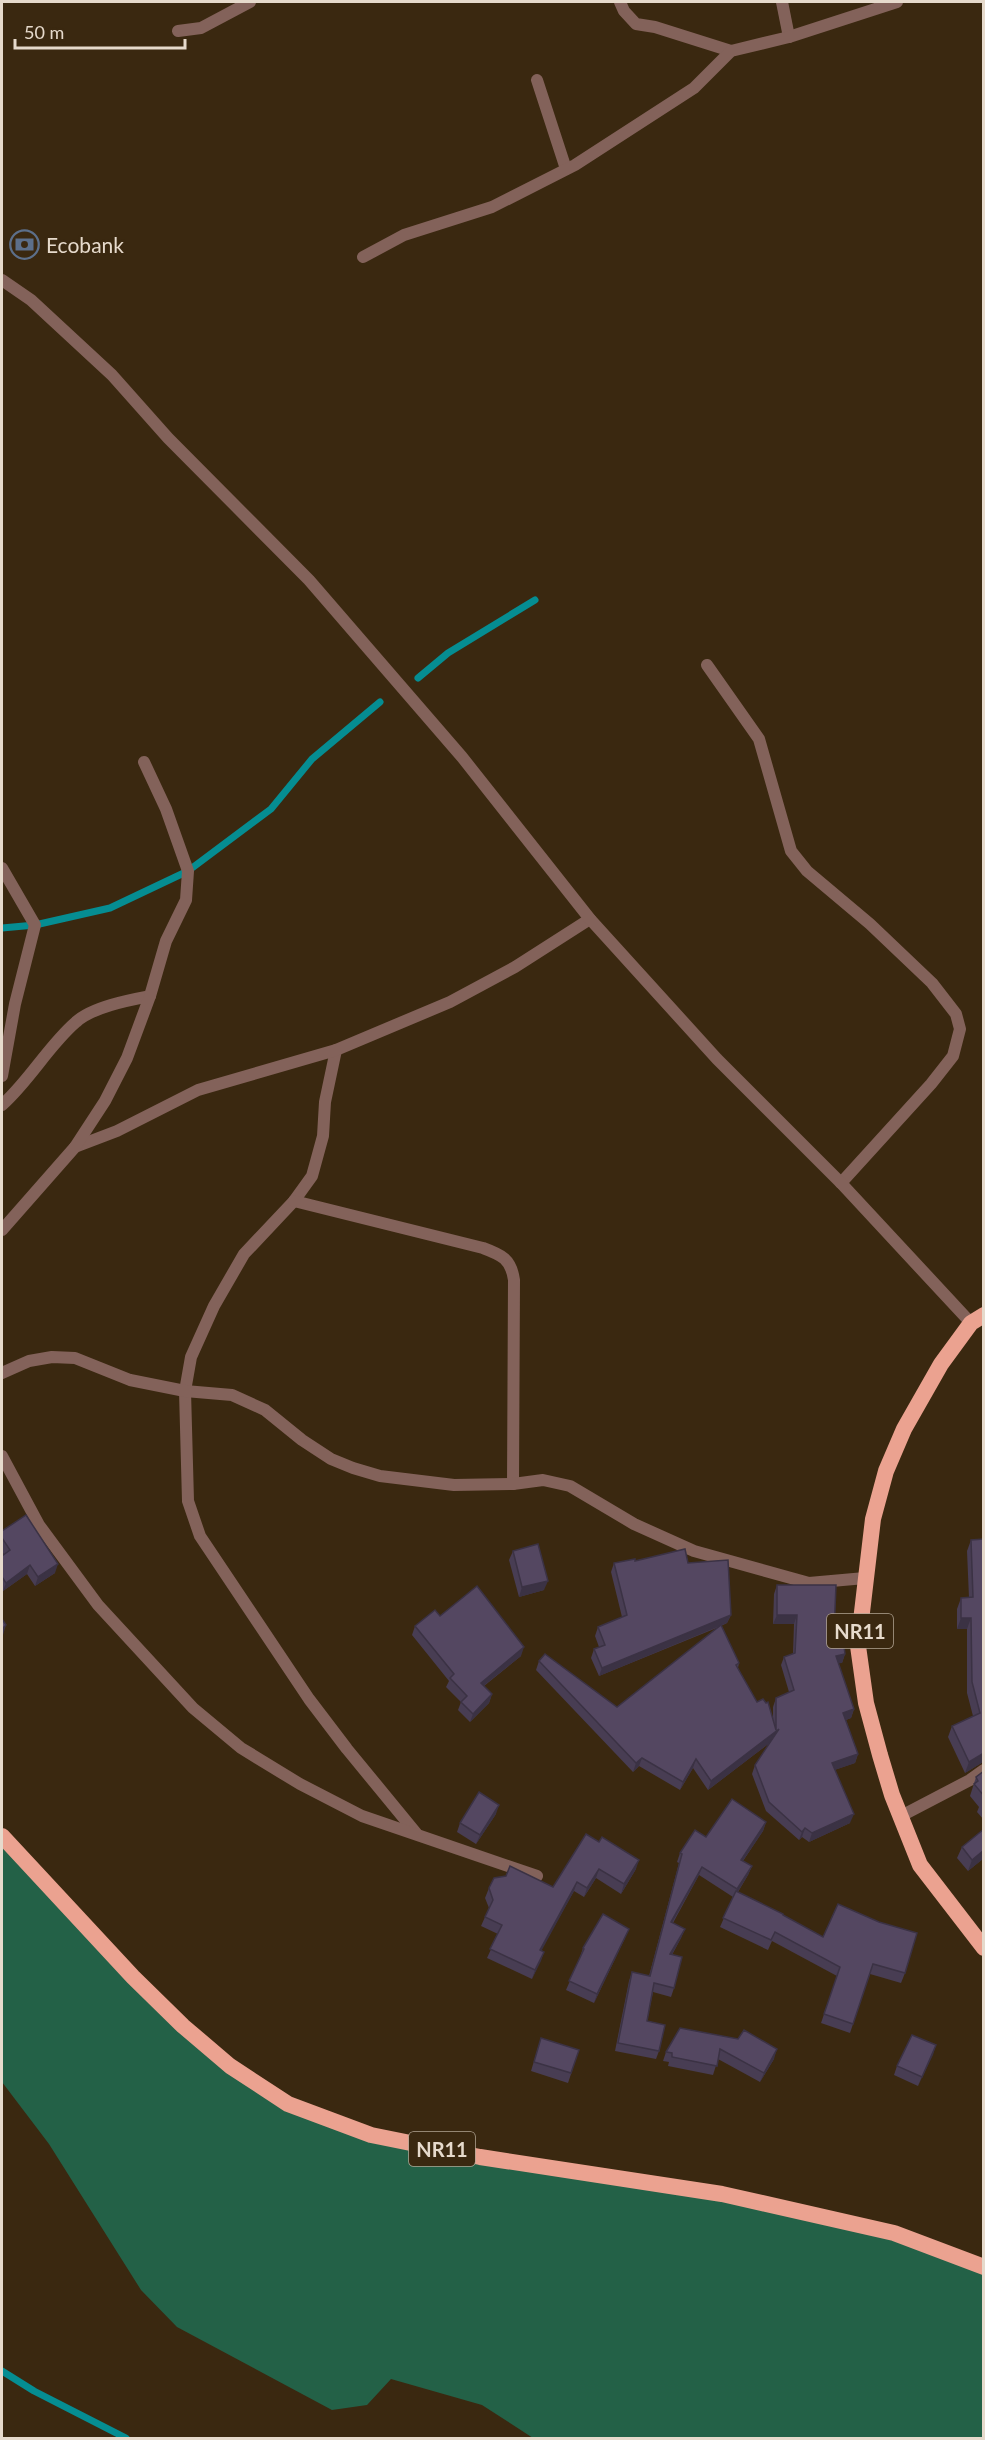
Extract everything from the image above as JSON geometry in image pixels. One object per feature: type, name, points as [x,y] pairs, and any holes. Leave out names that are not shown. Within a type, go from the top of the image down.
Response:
[{"type":"highway","name":"NR11","points":[[977,1319],[941,1364],[920,1400],[886,1472],[873,1519],[858,1646],[866,1703],[892,1795],[920,1865],[984,1948]]},
{"type":"highway","name":"NR11","points":[[2,1836],[133,1977],[183,2026],[230,2066],[288,2104],[371,2134],[480,2157],[722,2194],[894,2233],[984,2267]]},
{"type":"street","points":[[178,31],[201,28],[250,2]]},
{"type":"street","points":[[620,2],[624,11],[636,24],[655,27],[731,51],[789,37],[897,2]]},
{"type":"street","points":[[783,2],[789,37]]},
{"type":"street","points":[[363,257],[404,235],[492,207],[566,169],[694,88],[731,51]]},
{"type":"street","points":[[537,80],[566,169]]},
{"type":"street","points":[[2,280],[31,300],[112,375],[168,438],[309,580],[462,757],[590,919],[717,1059],[977,1319]]},
{"type":"street","points":[[707,665],[759,739],[791,851],[807,872],[870,924],[932,983],[956,1014],[960,1029],[953,1056],[931,1084],[841,1183]]},
{"type":"street","points":[[2,1230],[75,1148],[105,1101],[122,1067],[150,996],[166,941],[186,900],[188,871],[165,809],[144,762]]},
{"type":"street","points":[[2,868],[35,925],[15,1004],[2,1076]]},
{"type":"street","points":[[75,1148],[117,1131],[198,1090],[336,1050],[450,1002],[515,968],[590,919]]},
{"type":"street","points":[[2,1105],[27,1081],[77,1020],[115,1003],[150,996]]},
{"type":"street","points":[[336,1050],[325,1102],[323,1136],[312,1176],[294,1201],[244,1254],[219,1298],[191,1357],[185,1391],[188,1501],[200,1536],[309,1699],[416,1833]]},
{"type":"street","points":[[294,1201],[483,1248],[503,1255],[512,1266],[514,1280],[513,1484]]},
{"type":"street","points":[[2,1373],[29,1361],[52,1357],[75,1358],[130,1380],[185,1391],[232,1395],[265,1410],[302,1440],[331,1459],[371,1473],[454,1485],[513,1484],[543,1480],[570,1486],[634,1524],[694,1551],[809,1583],[865,1578]]},
{"type":"street","points":[[2,1456],[39,1525],[98,1605],[193,1708],[241,1748],[300,1784],[362,1816],[416,1833],[470,1855],[537,1876]]},
{"type":"street","points":[[901,1816],[970,1780],[984,1770]]},
{"type":"green space","points":[[2,1836],[133,1977],[288,2104],[371,2135],[894,2233],[983,2267],[983,2438],[533,2438],[482,2405],[391,2379],[367,2405],[332,2410],[177,2327],[141,2290],[49,2144],[2,2082]]},
{"type":"building","points":[[26,1515],[58,1564],[38,1577],[30,1565],[6,1583],[2,1577],[2,1556],[10,1550],[2,1538],[2,1531]]},
{"type":"building","points":[[984,1539],[984,1753],[969,1762],[952,1726],[980,1713],[972,1682],[971,1618],[961,1618],[961,1598],[973,1597],[971,1540]]},
{"type":"building","points":[[538,1544],[548,1581],[522,1587],[513,1551]]},
{"type":"building","points":[[685,1549],[688,1563],[728,1560],[731,1615],[602,1668],[594,1649],[605,1645],[598,1627],[627,1615],[614,1563],[635,1559],[635,1561]]},
{"type":"building","points":[[777,1585],[836,1585],[834,1633],[842,1632],[845,1654],[836,1656],[854,1709],[843,1713],[858,1754],[832,1763],[854,1814],[812,1833],[805,1828],[802,1832],[769,1802],[755,1765],[779,1729],[711,1781],[696,1759],[683,1782],[642,1758],[636,1763],[539,1661],[545,1654],[617,1707],[721,1625],[739,1663],[736,1665],[757,1702],[763,1699],[766,1703],[768,1702],[776,1730],[776,1698],[794,1690],[784,1657],[795,1653],[797,1615],[777,1615]]},
{"type":"building","points":[[477,1586],[524,1647],[481,1683],[492,1694],[473,1714],[461,1702],[467,1696],[450,1678],[454,1674],[415,1626],[435,1610],[440,1616]]},
{"type":"building","points":[[984,1771],[984,1796],[974,1784],[978,1781],[976,1777]]},
{"type":"building","points":[[479,1792],[499,1805],[480,1835],[460,1823]]},
{"type":"building","points":[[732,1799],[766,1822],[741,1860],[752,1866],[737,1889],[702,1867],[671,1922],[685,1929],[670,1954],[682,1957],[674,1988],[654,1983],[647,2021],[665,2025],[659,2051],[618,2043],[632,1972],[650,1976],[682,1854],[680,1853],[695,1830],[706,1837]]},
{"type":"building","points":[[984,1829],[984,1850],[972,1860],[962,1847]]},
{"type":"building","points":[[586,1834],[599,1842],[602,1837],[639,1860],[624,1884],[599,1869],[587,1888],[577,1882],[540,1950],[544,1952],[535,1970],[490,1949],[502,1925],[485,1917],[493,1900],[489,1888],[494,1878],[506,1876],[510,1866],[553,1887]]},
{"type":"building","points":[[736,1891],[823,1937],[838,1904],[879,1922],[917,1933],[905,1973],[873,1964],[853,2024],[824,2014],[840,1967],[775,1932],[771,1940],[723,1918]]},
{"type":"building","points":[[603,1914],[629,1929],[597,1994],[569,1981],[583,1948]]},
{"type":"building","points":[[680,2028],[738,2039],[744,2030],[777,2049],[764,2073],[720,2049],[717,2066],[672,2057],[672,2053],[666,2052]]},
{"type":"building","points":[[912,2035],[936,2045],[922,2077],[897,2066]]},
{"type":"building","points":[[541,2038],[579,2050],[571,2073],[534,2062]]},
{"type":"waterway","points":[[418,678],[448,653],[535,600]]},
{"type":"waterway","points":[[2,928],[35,925],[110,908],[188,871],[271,809],[312,759],[380,702]]},
{"type":"waterway","points":[[2,2371],[34,2391],[126,2438]]},
{"type":"place","name":"Ecobank","points":[[25,244]]}]
